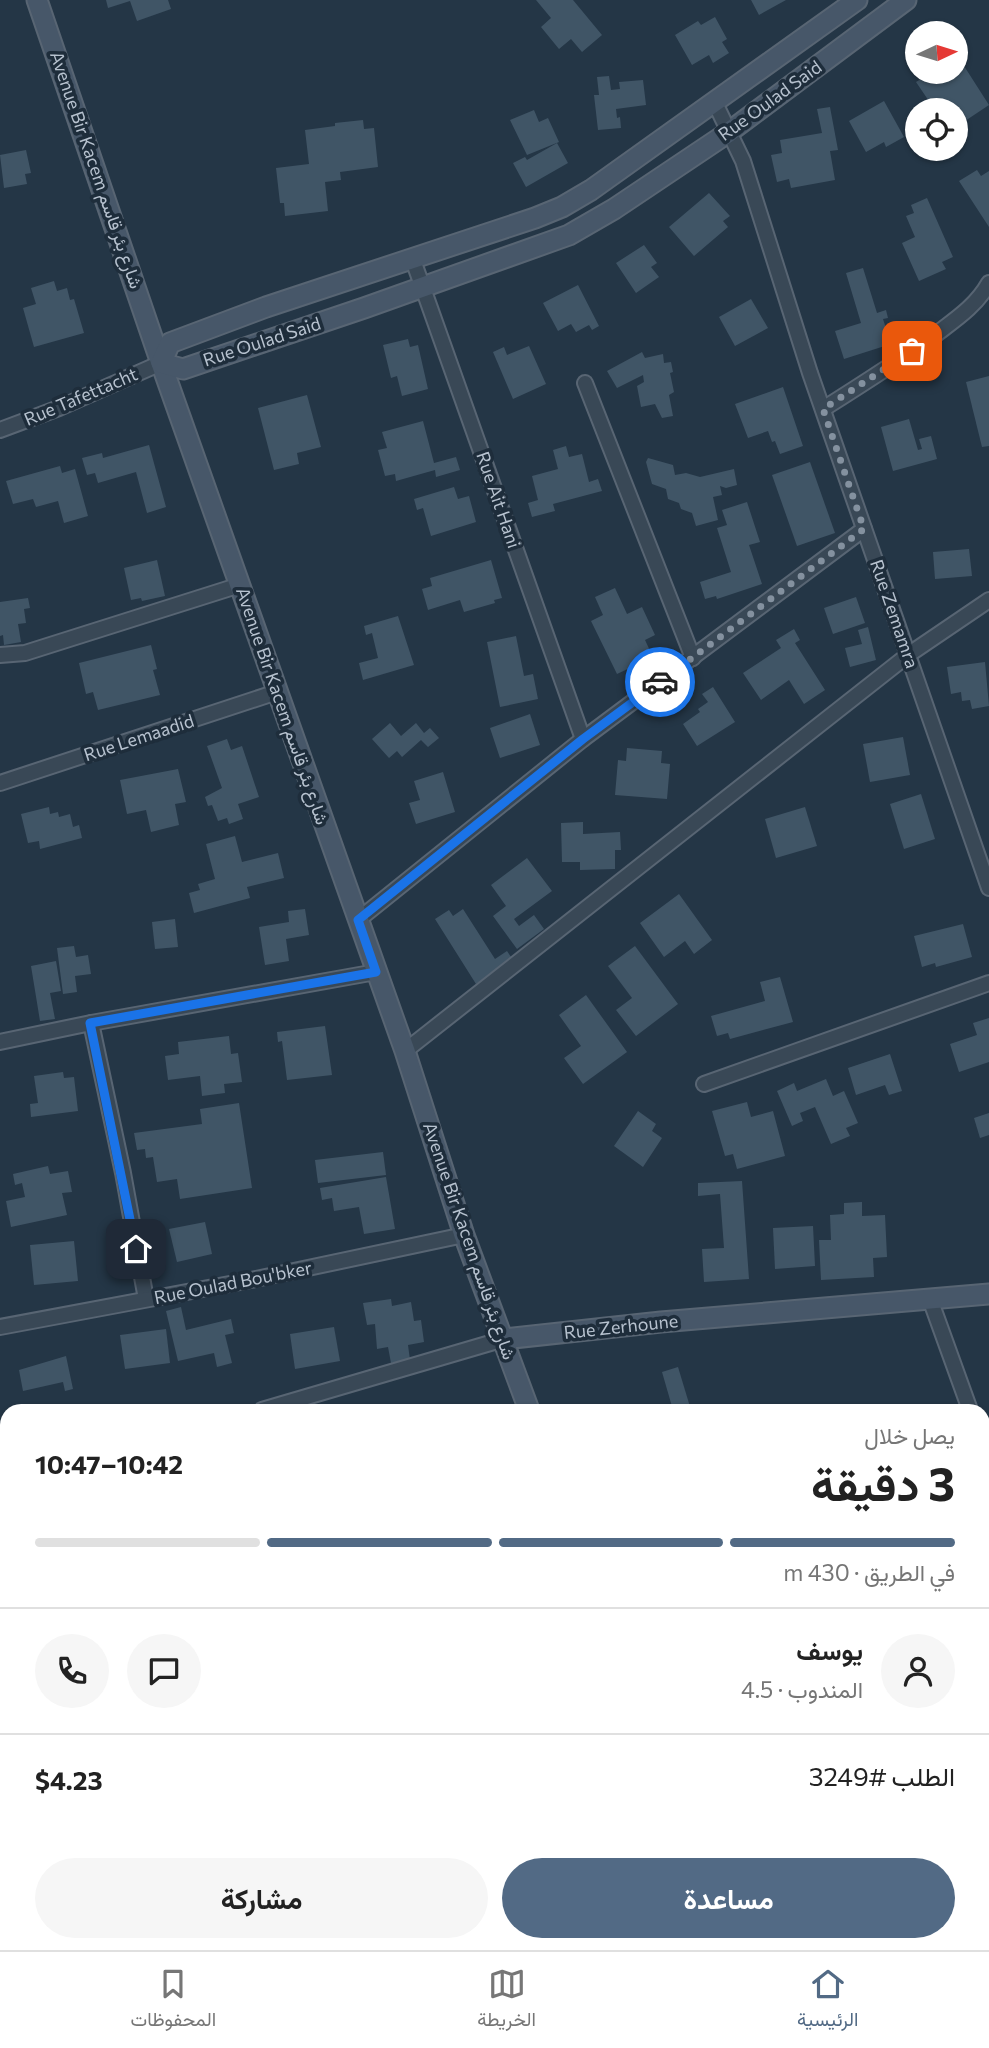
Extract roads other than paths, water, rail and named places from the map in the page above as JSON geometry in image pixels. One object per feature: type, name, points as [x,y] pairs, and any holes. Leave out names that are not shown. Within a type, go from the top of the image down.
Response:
[{"type":"street","name":"Avenue Bir Kacem شارع بئر قاسم","points":[[37,0],[161,363],[405,1051],[464,1235],[527,1404]]},
{"type":"street","name":"Rue Oulad Said","points":[[857,0],[572,202],[543,215],[266,307],[170,342],[161,363],[183,369],[569,235],[614,209],[729,132],[906,0]]},
{"type":"street","name":"Rue Zemamra","points":[[715,103],[743,162],[823,409],[989,888]]},
{"type":"street","name":"Rue Ait Hani","points":[[413,260],[583,739]]},
{"type":"street","points":[[823,409],[894,365],[967,312],[989,283]]},
{"type":"street","name":"Rue Tafettacht","points":[[0,430],[161,363]]},
{"type":"street","points":[[585,383],[693,658]]},
{"type":"street","points":[[358,920],[583,739],[864,529]]},
{"type":"street","points":[[0,655],[25,653],[240,585]]},
{"type":"street","points":[[405,1051],[908,655],[989,600]]},
{"type":"street","name":"Rue Lemaadid","points":[[0,783],[277,692]]},
{"type":"street","points":[[0,1042],[90,1023],[376,972]]},
{"type":"street","points":[[704,1084],[989,983]]},
{"type":"street","points":[[90,1023],[123,1173],[146,1299]]},
{"type":"street","name":"Rue Oulad Bou'bker","points":[[0,1327],[352,1260],[464,1235]]},
{"type":"street","name":"Rue Zerhoune","points":[[282,1404],[503,1339],[989,1294]]},
{"type":"street","points":[[930,1299],[968,1404]]}]
